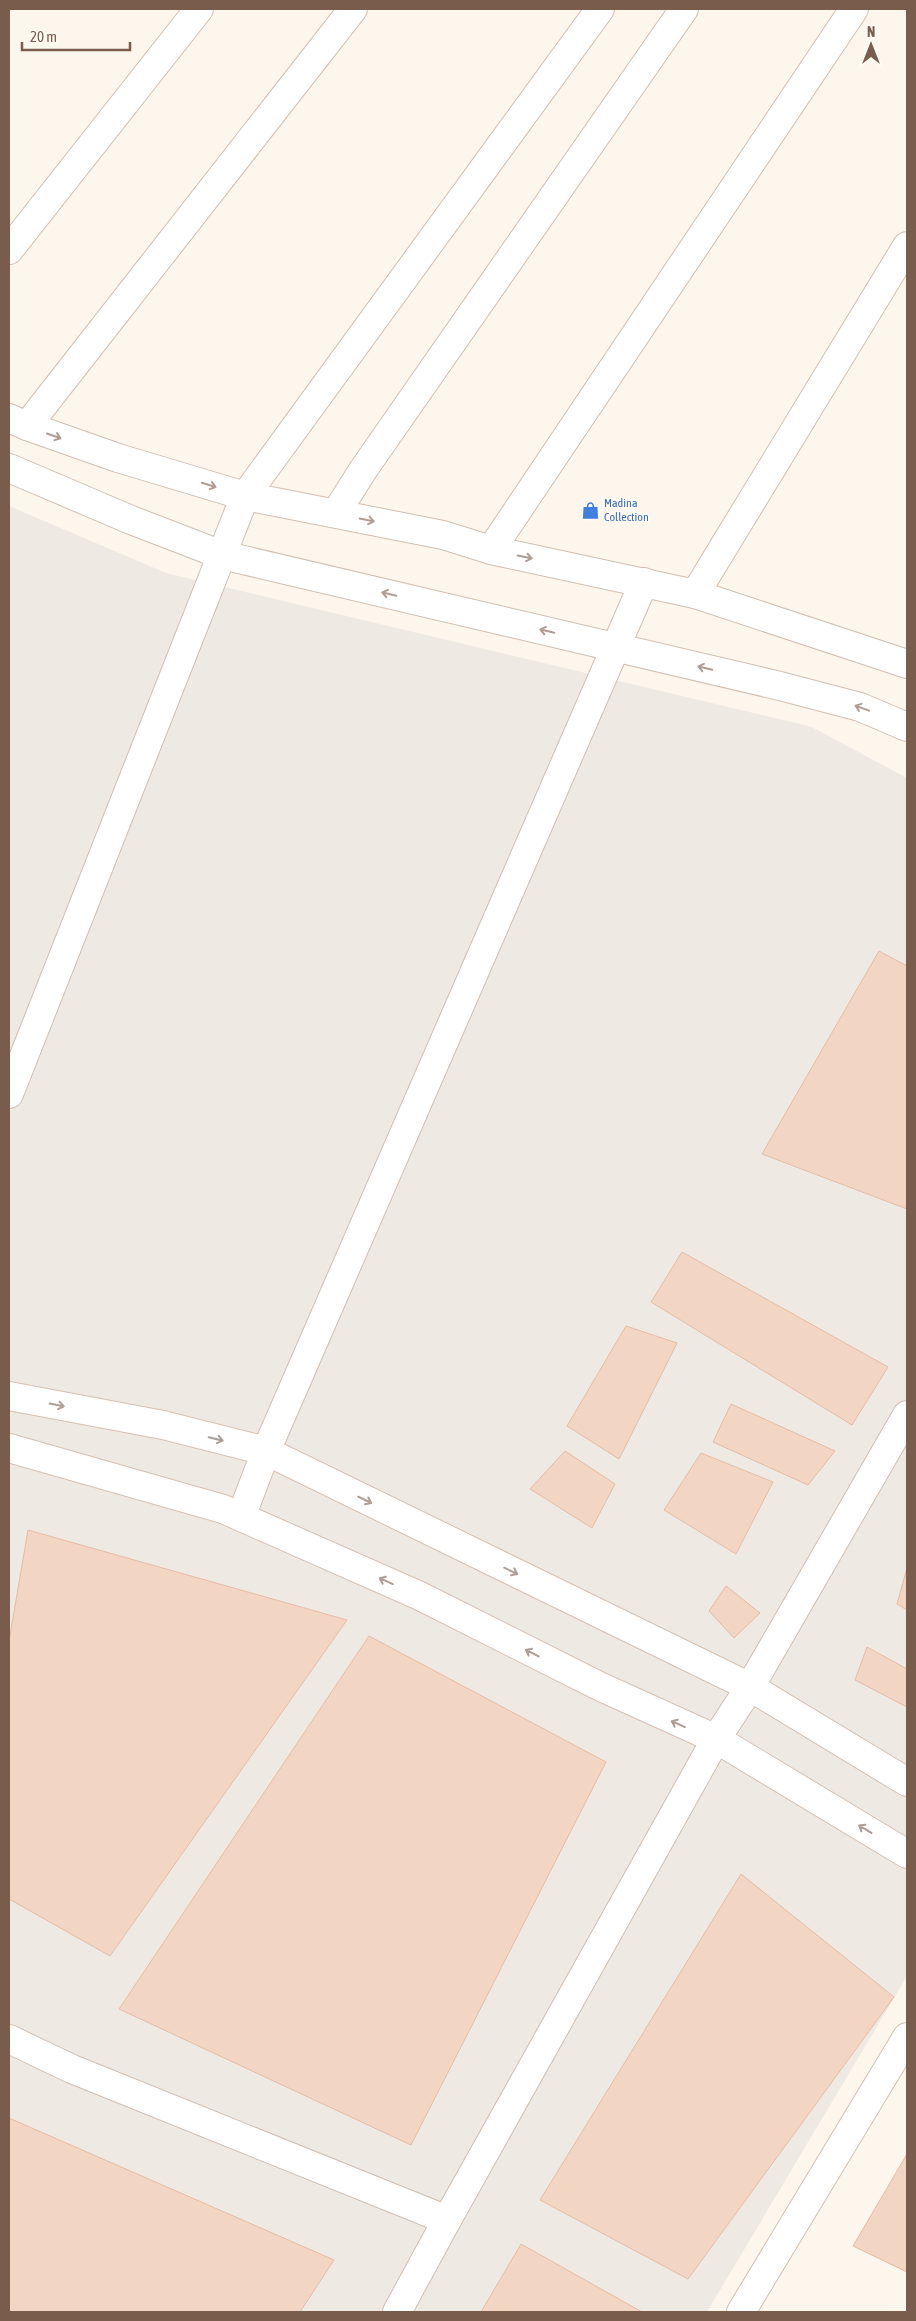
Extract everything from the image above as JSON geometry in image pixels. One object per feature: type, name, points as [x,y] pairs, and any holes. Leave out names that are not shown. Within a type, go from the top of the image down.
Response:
[{"type":"street","points":[[9,250],[198,9]]},
{"type":"street","points":[[353,9],[18,422],[118,458],[245,496],[443,535],[491,550],[694,594],[907,664]]},
{"type":"street","points":[[9,1094],[245,496],[600,9]]},
{"type":"street","points":[[336,513],[369,462],[684,9]]},
{"type":"street","points":[[491,550],[854,9]]},
{"type":"street","points":[[694,594],[907,246]]},
{"type":"street","points":[[9,468],[122,517],[222,555],[780,686],[860,707],[907,727]]},
{"type":"street","points":[[241,1517],[266,1452],[644,582]]},
{"type":"street","points":[[9,1396],[163,1425],[266,1452],[750,1687],[907,1782]]},
{"type":"street","points":[[397,2312],[716,1739],[750,1687],[907,1415]]},
{"type":"street","points":[[9,1448],[223,1509],[420,1596],[599,1686],[716,1739],[907,1854]]},
{"type":"street","points":[[741,2312],[907,2037]]},
{"type":"street","points":[[9,2039],[72,2069],[447,2220]]},
{"type":"shaded area","points":[[9,506],[166,573],[812,727],[907,778],[907,1976],[707,2312],[9,2312]]},
{"type":"building","points":[[879,951],[907,966],[907,1209],[762,1154]]},
{"type":"building","points":[[682,1252],[888,1367],[852,1425],[651,1302]]},
{"type":"building","points":[[626,1326],[677,1343],[619,1459],[567,1426]]},
{"type":"building","points":[[731,1404],[835,1451],[808,1485],[713,1442]]},
{"type":"building","points":[[565,1451],[615,1484],[592,1528],[530,1489]]},
{"type":"building","points":[[701,1453],[773,1482],[736,1554],[664,1510]]},
{"type":"building","points":[[28,1530],[347,1620],[110,1956],[9,1899],[9,1641]]},
{"type":"building","points":[[907,1568],[907,1610],[897,1604]]},
{"type":"building","points":[[726,1586],[760,1613],[734,1638],[709,1611]]},
{"type":"building","points":[[369,1636],[606,1762],[411,2145],[119,2009]]},
{"type":"building","points":[[867,1647],[907,1669],[907,1707],[855,1680]]},
{"type":"building","points":[[741,1874],[894,1997],[688,2279],[540,2200]]},
{"type":"building","points":[[9,2118],[334,2260],[300,2312],[9,2312]]},
{"type":"building","points":[[907,2154],[907,2272],[853,2246]]},
{"type":"building","points":[[521,2244],[642,2312],[481,2312]]},
{"type":"place","name":"Madina Collection","points":[[590,510]]}]
